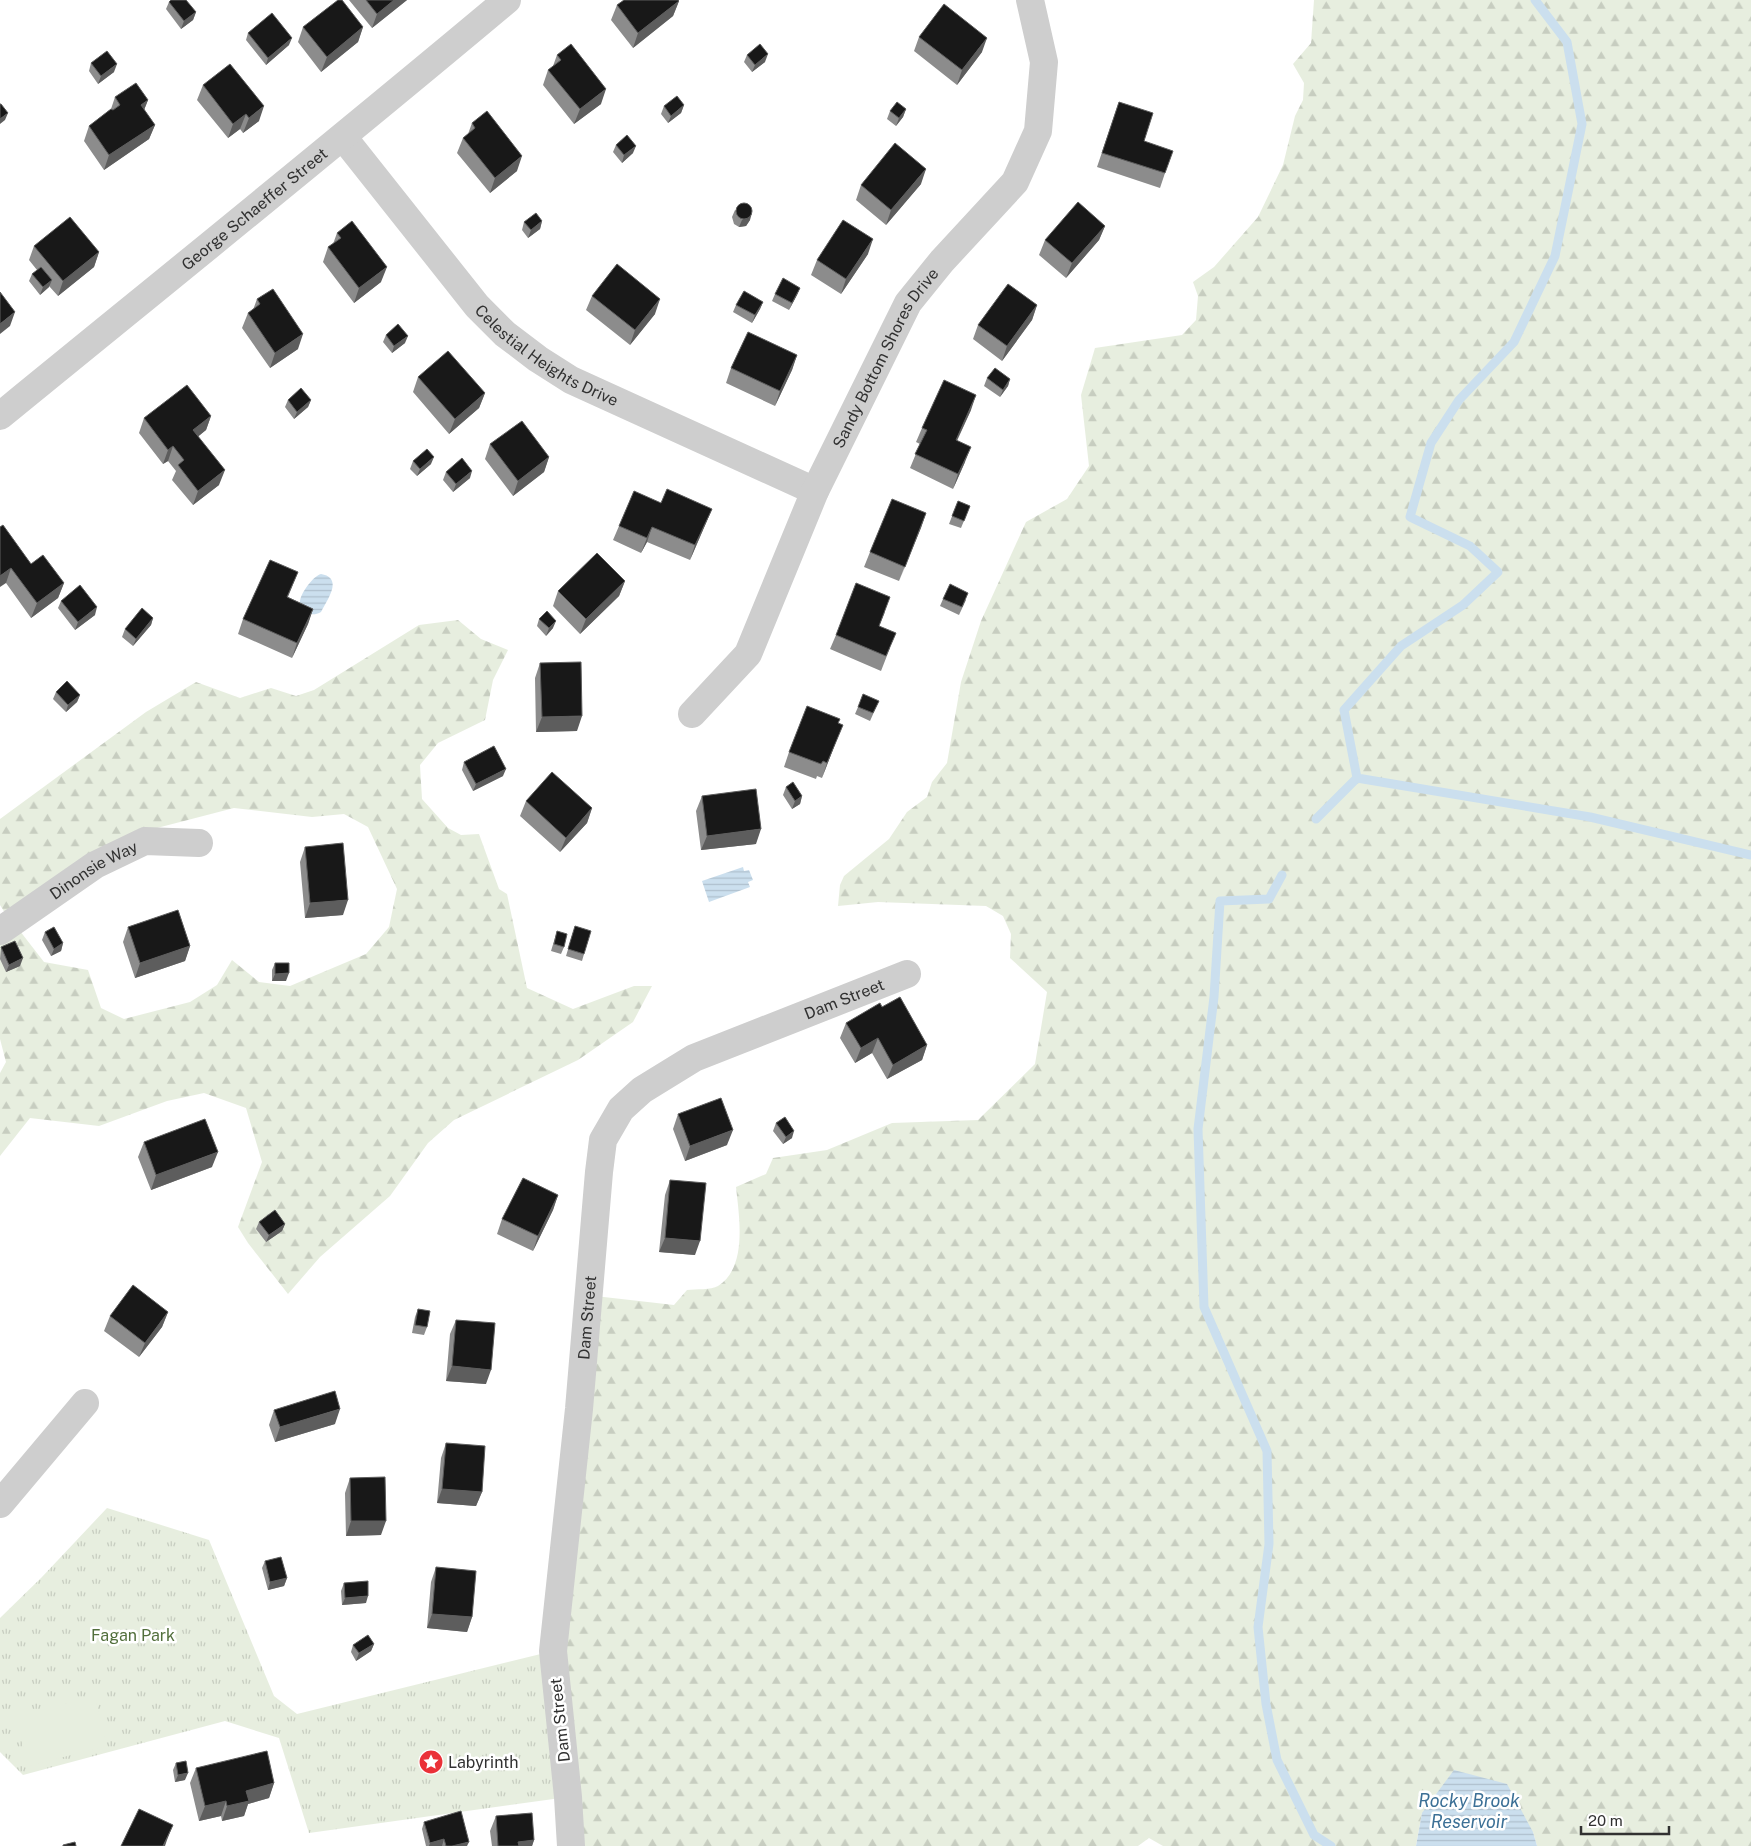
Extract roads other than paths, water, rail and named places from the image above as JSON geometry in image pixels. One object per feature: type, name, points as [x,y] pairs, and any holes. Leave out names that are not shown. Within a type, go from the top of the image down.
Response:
[{"type":"street","name":"George Schaeffer Street","points":[[0,416],[343,137],[507,0]]},
{"type":"street","name":"Sandy Bottom Shores Drive","points":[[692,714],[748,654],[815,491],[908,304],[942,261],[1015,182],[1038,131],[1044,62],[1030,0]]},
{"type":"street","name":"Celestial Heights Drive","points":[[343,137],[477,306],[505,334],[538,359],[572,380],[815,491]]},
{"type":"street","name":"Dinonsie Way","points":[[0,931],[94,865],[145,841],[199,843]]},
{"type":"street","name":"Dam Street","points":[[571,1846],[568,1797],[553,1651],[579,1409],[603,1140],[621,1109],[642,1090],[694,1058],[907,974]]},
{"type":"street","points":[[0,1504],[85,1403]]},
{"type":"water","points":[[321,574],[328,576],[332,580],[333,585],[330,596],[321,612],[311,614],[304,612],[300,602],[305,590]]},
{"type":"water","points":[[743,867],[744,871],[749,870],[753,880],[748,882],[750,887],[709,902],[702,881]]},
{"type":"water","name":"Rocky Brook Reservoir","points":[[1454,1770],[1507,1784],[1533,1832],[1537,1846],[1416,1846],[1422,1813]]},
{"type":"waterway","points":[[1316,819],[1357,778],[1344,710],[1401,646],[1463,605],[1498,572],[1470,546],[1410,517],[1431,443],[1459,400],[1514,342],[1555,256],[1582,124],[1567,42],[1535,0]]},
{"type":"waterway","points":[[1357,778],[1590,817],[1751,855]]},
{"type":"waterway","points":[[1282,875],[1269,899],[1220,901],[1214,997],[1198,1129],[1204,1307],[1267,1451],[1269,1544],[1258,1627],[1266,1704],[1277,1760],[1314,1835],[1331,1846]]},
{"type":"place","name":"Labyrinth","points":[[431,1762]]},
{"type":"park label","name":"Fagan Park","points":[[133,1635]]}]
